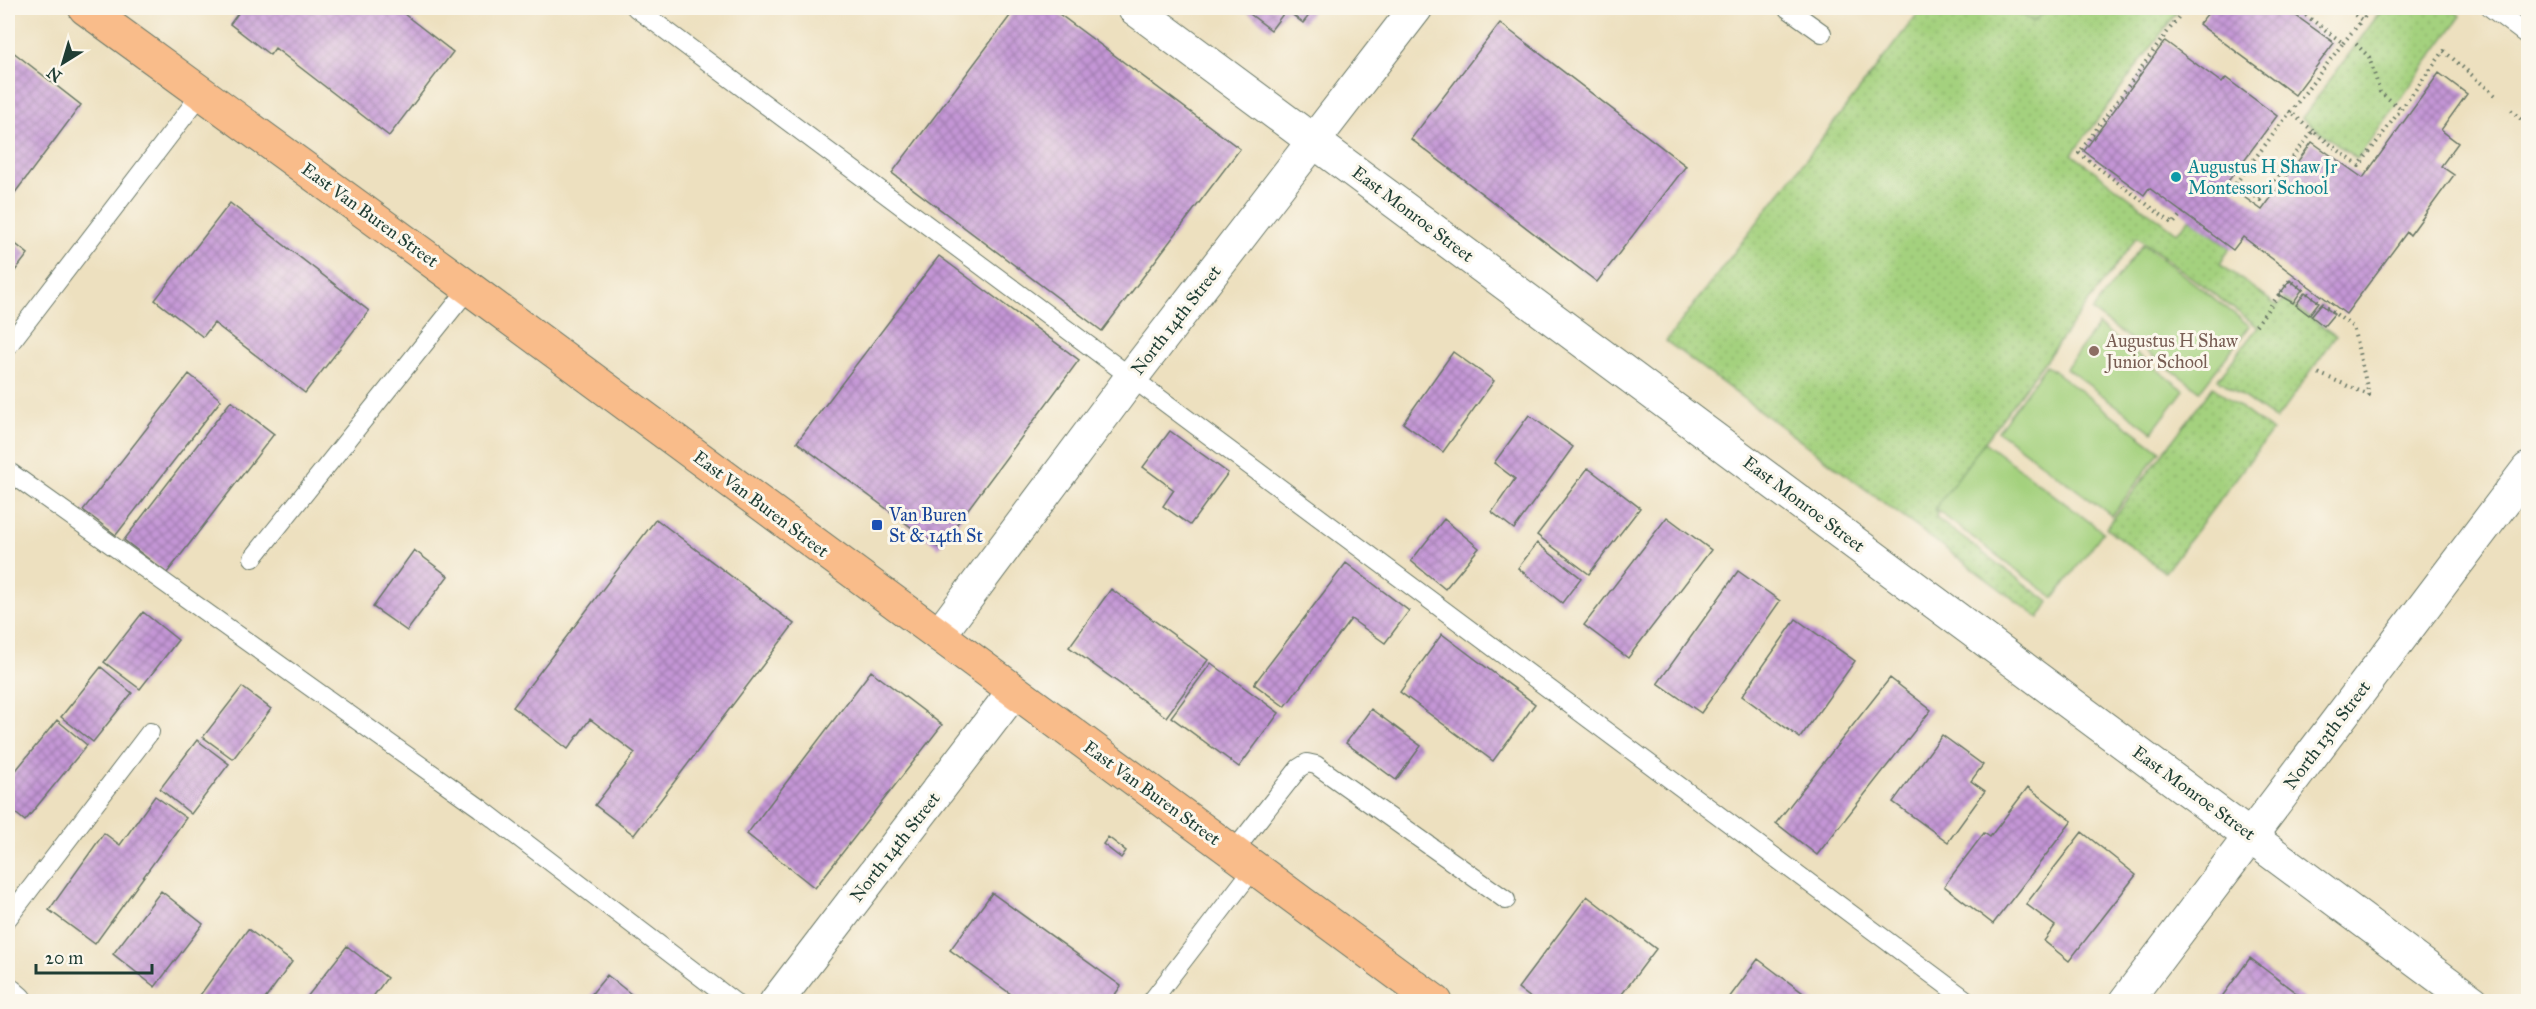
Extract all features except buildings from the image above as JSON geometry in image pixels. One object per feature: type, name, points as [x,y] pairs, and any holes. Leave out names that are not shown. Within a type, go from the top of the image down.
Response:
[{"type":"main road","name":"East Van Buren Street","points":[[85,8],[469,288],[1436,1002]]},
{"type":"street","name":"East Monroe Street","points":[[1134,8],[2473,1002]]},
{"type":"street","name":"North 14th Street","points":[[939,636],[1131,378],[1416,8]]},
{"type":"street","name":"North 13th Street","points":[[2125,1002],[2529,469]]},
{"type":"street","name":"North 14th Street","points":[[776,1002],[1014,692]]},
{"type":"street","points":[[8,995],[16,1002]]},
{"type":"lane","points":[[636,8],[1969,1002]]},
{"type":"lane","points":[[1787,8],[1822,33]]},
{"type":"lane","points":[[2491,8],[2529,36]]},
{"type":"lane","points":[[8,346],[202,93]]},
{"type":"lane","points":[[254,558],[469,288]]},
{"type":"lane","points":[[8,471],[480,808],[734,1002]]},
{"type":"lane","points":[[8,918],[150,732]]},
{"type":"lane","points":[[1151,1002],[1244,860],[1299,768],[1307,763],[1316,765],[1506,900]]},
{"type":"path","points":[[2183,212],[2173,224],[2079,153],[2185,8]]},
{"type":"path","points":[[2296,8],[2343,43]]},
{"type":"path","points":[[2345,8],[2362,20]]},
{"type":"path","points":[[2313,131],[2260,201],[2236,183],[2289,111],[2371,8]]},
{"type":"path","points":[[2356,44],[2369,57],[2380,92],[2401,109]]},
{"type":"path","points":[[2289,111],[2360,166],[2444,51],[2496,96]]},
{"type":"path","points":[[2511,110],[2529,126]]},
{"type":"path","points":[[2256,325],[2290,280],[2353,327],[2369,395],[2319,373]]},
{"type":"green space","points":[[1922,8],[2014,8],[2033,22],[2048,8],[2180,8],[2072,154],[2177,233],[2190,218],[2230,248],[2220,264],[2278,306],[2284,299],[2336,336],[2276,420],[2218,379],[2258,327],[2137,237],[1935,509],[1936,518],[2049,602],[2039,618],[1666,341]]},
{"type":"green space","points":[[2014,8],[2048,8],[2033,22]]},
{"type":"green space","points":[[2383,8],[2449,8],[2461,16],[2357,159],[2302,118]]},
{"type":"green space","points":[[2143,244],[2250,326],[2200,391],[2092,311]]},
{"type":"green space","points":[[2098,325],[2184,390],[2152,432],[2066,368]]},
{"type":"green space","points":[[2046,365],[2160,451],[2112,516],[1998,431]]},
{"type":"green space","points":[[2213,387],[2272,431],[2165,572],[2106,528]]},
{"type":"green space","points":[[1984,442],[2103,532],[2054,598],[1935,509]]},
{"type":"place","name":"Augustus H Shaw Jr Montessori School","points":[[2176,177]]},
{"type":"place","name":"Augustus H Shaw Junior School","points":[[2094,351]]},
{"type":"place","name":"Van Buren St & 14th St","points":[[877,525]]}]
